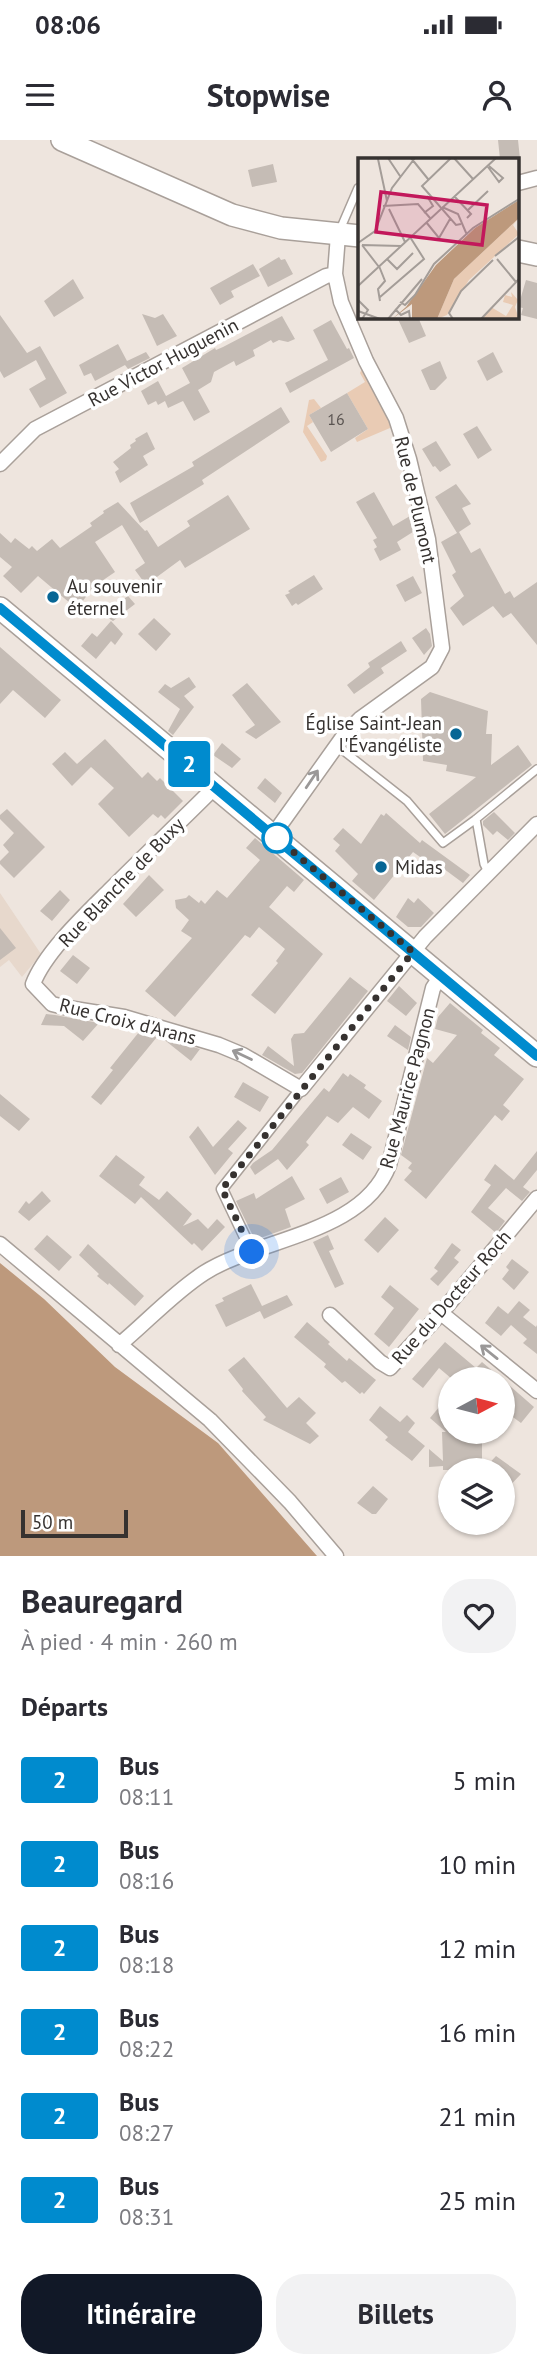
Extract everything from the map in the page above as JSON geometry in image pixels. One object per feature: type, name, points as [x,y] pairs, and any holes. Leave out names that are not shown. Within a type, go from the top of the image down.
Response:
[{"type":"main road","points":[[62,140],[232,215],[281,228],[358,236]]},
{"type":"main road","points":[[520,251],[537,255]]},
{"type":"main road","points":[[0,608],[537,1056]]},
{"type":"street","points":[[520,182],[537,178]]},
{"type":"street","name":"Rue de Plumont","points":[[335,744],[360,719],[432,667],[441,653],[442,643],[428,539],[401,431],[349,323],[335,274],[338,235]]},
{"type":"street","name":"Rue Victor Huguenin","points":[[0,464],[35,429],[326,276],[335,274]]},
{"type":"street","points":[[273,835],[335,744]]},
{"type":"street","name":"Rue Blanche de Buxy","points":[[33,984],[51,955],[82,918],[215,787]]},
{"type":"street","points":[[252,1252],[222,1189],[413,952],[537,824]]},
{"type":"street","name":"Rue Maurice Pagnon","points":[[118,1345],[205,1272],[304,1233],[349,1211],[372,1194],[382,1182],[389,1166],[433,988],[440,976]]},
{"type":"street","name":"Rue Croix d'Arans","points":[[33,984],[52,1004],[124,1017],[219,1045],[253,1060],[301,1089]]},
{"type":"street","name":"Rue du Docteur Roch","points":[[330,1315],[380,1362],[390,1368],[441,1313],[537,1198]]},
{"type":"street","points":[[0,1244],[210,1420],[239,1447],[336,1556]]},
{"type":"street","points":[[441,1313],[537,1391]]},
{"type":"lane","points":[[338,235],[358,188]]},
{"type":"lane","points":[[335,744],[407,801],[443,843],[537,769]]},
{"type":"lane","points":[[476,819],[484,864],[490,874]]},
{"type":"shaded area","points":[[362,369],[385,404],[390,428],[357,442],[355,438],[368,429],[347,393],[365,382],[360,373]]},
{"type":"shaded area","points":[[314,399],[321,408],[309,415],[313,422],[307,426],[327,456],[326,460],[321,462],[303,432],[309,400]]},
{"type":"shaded area","points":[[0,893],[41,954],[22,977],[9,960],[0,967]]},
{"type":"shaded area","points":[[0,1263],[44,1299],[115,1367],[218,1443],[317,1556],[0,1556]]},
{"type":"building","points":[[498,140],[518,140],[520,158],[500,158]]},
{"type":"building","points":[[273,164],[277,182],[252,187],[248,170]]},
{"type":"building","points":[[279,257],[281,260],[285,259],[293,274],[268,287],[259,269]]},
{"type":"building","points":[[253,264],[260,276],[231,291],[234,297],[220,305],[210,288]]},
{"type":"building","points":[[73,279],[84,298],[54,317],[44,301]]},
{"type":"building","points":[[526,280],[537,283],[537,319],[521,315],[523,308],[520,307]]},
{"type":"building","points":[[142,314],[155,318],[163,314],[177,336],[157,346]]},
{"type":"building","points":[[0,315],[27,353],[40,346],[67,393],[40,408],[29,389],[46,379],[36,360],[4,378],[0,371]]},
{"type":"building","points":[[282,316],[295,339],[273,343],[271,340],[253,350],[255,356],[236,366],[234,361],[214,372],[211,382],[198,390],[210,412],[194,421],[183,401],[168,408],[165,401],[158,405],[156,401],[148,405],[141,391],[158,381],[166,396],[190,383],[182,368],[215,348],[216,350],[223,347]]},
{"type":"building","points":[[397,318],[418,318],[426,336],[409,343]]},
{"type":"building","points":[[331,320],[354,358],[290,393],[285,383],[328,360],[313,330]]},
{"type":"building","points":[[118,344],[127,361],[146,352],[150,358],[128,369],[125,365],[95,381],[91,373],[84,376],[79,365]]},
{"type":"building","points":[[493,352],[503,372],[487,381],[477,361]]},
{"type":"building","points":[[440,361],[447,378],[435,390],[430,390],[421,370]]},
{"type":"building","points":[[347,393],[368,429],[331,452],[309,415]]},
{"type":"building","points":[[281,407],[290,422],[202,480],[204,484],[140,523],[130,503],[194,466],[192,462]]},
{"type":"building","points":[[477,426],[492,450],[478,459],[463,434]]},
{"type":"building","points":[[147,432],[155,449],[143,456],[148,465],[120,483],[115,472],[119,469],[113,462],[131,448],[130,445],[135,439]]},
{"type":"building","points":[[436,441],[451,465],[440,472],[433,467],[422,449]]},
{"type":"building","points":[[456,484],[471,504],[462,508],[471,524],[459,532],[471,553],[480,548],[505,594],[510,591],[514,598],[537,582],[537,645],[511,613],[503,618],[493,606],[463,626],[450,608],[464,596],[452,575],[456,572],[441,542],[457,533],[435,497]]},
{"type":"building","points":[[374,492],[393,526],[410,516],[416,530],[397,542],[401,550],[380,561],[374,549],[377,547],[373,540],[377,538],[356,502]]},
{"type":"building","points":[[228,495],[250,529],[185,568],[180,560],[146,585],[135,570],[145,563],[122,525],[95,542],[115,572],[93,587],[77,609],[38,576],[21,593],[3,576],[12,567],[0,557],[0,533],[11,543],[15,538],[29,549],[32,546],[37,551],[52,539],[60,548],[92,526],[90,523],[104,513],[103,511],[118,502],[145,531],[147,530],[158,547],[190,526],[187,521]]},
{"type":"building","points":[[314,575],[323,589],[292,606],[285,595]]},
{"type":"building","points":[[413,576],[422,593],[405,602],[396,585]]},
{"type":"building","points":[[128,596],[135,604],[113,621],[102,614]]},
{"type":"building","points":[[154,618],[171,634],[156,651],[138,634]]},
{"type":"building","points":[[111,621],[123,634],[115,645],[111,641],[96,659],[81,646],[92,633],[97,637]]},
{"type":"building","points":[[426,628],[432,646],[424,655],[412,638]]},
{"type":"building","points":[[401,641],[407,651],[381,668],[384,673],[354,694],[347,685],[370,667],[368,663]]},
{"type":"building","points":[[0,647],[61,700],[45,718],[13,690],[0,704]]},
{"type":"building","points":[[189,677],[196,687],[184,696],[194,707],[173,735],[168,731],[180,709],[158,692],[165,684],[171,688]]},
{"type":"building","points":[[247,683],[281,722],[256,739],[245,732],[255,725],[232,695]]},
{"type":"building","name":"Église Saint-Jean l'Évangéliste","points":[[430,692],[488,711],[486,734],[492,734],[491,765],[518,745],[532,765],[445,834],[429,814],[476,777],[446,771],[447,765],[423,761],[421,699]]},
{"type":"building","points":[[105,739],[142,778],[148,772],[157,781],[160,778],[183,801],[165,819],[161,815],[158,818],[153,814],[129,837],[98,804],[114,788],[91,767],[72,786],[52,764],[65,752],[77,764]]},
{"type":"building","points":[[222,743],[241,759],[232,768],[213,755]]},
{"type":"building","points":[[265,778],[282,793],[275,803],[257,788]]},
{"type":"building","points":[[7,809],[45,847],[14,878],[0,864],[9,852],[3,845],[14,833],[0,819],[0,815]]},
{"type":"building","points":[[494,812],[515,833],[508,840],[497,831],[493,835],[483,825],[483,821]]},
{"type":"building","points":[[386,813],[420,843],[422,840],[470,875],[463,883],[436,863],[433,866],[413,852],[374,900],[352,881],[358,874],[335,851],[340,845],[333,839],[343,828],[361,844],[381,814],[384,816]]},
{"type":"building","points":[[255,838],[304,880],[294,892],[287,886],[269,907],[323,954],[275,1014],[251,995],[278,963],[276,961],[285,949],[259,927],[250,938],[245,935],[175,1017],[145,991],[192,938],[181,931],[189,920],[176,908],[175,900],[189,895],[205,904],[217,890],[227,898],[260,860],[246,848]]},
{"type":"building","points":[[149,875],[164,890],[136,917],[123,904]]},
{"type":"building","points":[[60,890],[70,900],[52,921],[40,911]]},
{"type":"building","points":[[408,898],[414,903],[418,898],[434,913],[421,927],[408,927],[396,917]]},
{"type":"building","points":[[0,928],[16,948],[0,960]]},
{"type":"building","points":[[73,955],[90,968],[77,984],[60,971]]},
{"type":"building","points":[[350,977],[368,991],[302,1073],[295,1074],[262,1055],[268,1046],[294,1066],[291,1039],[294,1034],[304,1033]]},
{"type":"building","points":[[399,986],[417,1003],[406,1016],[387,1001]]},
{"type":"building","points":[[450,1003],[483,1030],[481,1033],[500,1048],[494,1055],[524,1079],[503,1105],[510,1111],[502,1121],[495,1115],[426,1199],[404,1180],[412,1171],[408,1168],[412,1163],[401,1155],[427,1058],[433,1063],[457,1035],[435,1029],[438,1017]]},
{"type":"building","points":[[46,1014],[99,1023],[83,1041],[64,1026],[41,1025]]},
{"type":"building","points":[[395,1025],[411,1037],[408,1050],[387,1036]]},
{"type":"building","points":[[139,1032],[157,1037],[101,1105],[91,1097]]},
{"type":"building","points":[[162,1038],[200,1049],[191,1061]]},
{"type":"building","points":[[343,1073],[348,1077],[350,1074],[366,1085],[364,1088],[382,1101],[369,1119],[353,1107],[338,1123],[327,1116],[306,1142],[309,1145],[287,1170],[278,1159],[255,1175],[250,1167],[253,1163],[272,1150],[324,1088],[329,1092]]},
{"type":"building","points":[[243,1082],[269,1097],[260,1112],[234,1097]]},
{"type":"building","points":[[0,1094],[30,1119],[19,1131],[0,1116]]},
{"type":"building","points":[[238,1120],[247,1128],[228,1149],[233,1153],[215,1175],[189,1137],[198,1126],[213,1147]]},
{"type":"building","points":[[351,1133],[372,1147],[363,1160],[342,1145]]},
{"type":"building","points":[[537,1151],[537,1170],[523,1187],[530,1192],[522,1201],[506,1188],[488,1208],[505,1221],[496,1233],[471,1212],[491,1185],[484,1180],[495,1164],[514,1180]]},
{"type":"building","points":[[116,1155],[145,1177],[139,1185],[159,1200],[167,1191],[192,1214],[183,1226],[198,1219],[208,1229],[217,1219],[225,1227],[202,1251],[194,1243],[192,1245],[141,1197],[135,1204],[99,1176]]},
{"type":"building","points":[[292,1176],[305,1199],[285,1209],[291,1227],[255,1240],[236,1201],[254,1193],[256,1199]]},
{"type":"building","points":[[341,1177],[349,1192],[327,1204],[319,1189]]},
{"type":"building","points":[[42,1191],[51,1201],[29,1221],[18,1212],[26,1201],[29,1204]]},
{"type":"building","points":[[385,1217],[399,1230],[378,1253],[364,1240]]},
{"type":"building","points":[[47,1235],[72,1257],[59,1271],[34,1249]]},
{"type":"building","points":[[328,1235],[334,1249],[329,1251],[344,1284],[335,1288],[313,1242]]},
{"type":"building","points":[[452,1243],[461,1250],[454,1258],[459,1262],[438,1286],[430,1279],[438,1271],[434,1268]]},
{"type":"building","points":[[88,1244],[144,1296],[135,1306],[97,1276],[99,1274],[79,1255]]},
{"type":"building","points":[[512,1259],[529,1272],[514,1290],[502,1279],[509,1270],[506,1267]]},
{"type":"building","points":[[251,1284],[262,1306],[287,1295],[293,1305],[264,1319],[260,1311],[226,1327],[215,1305],[224,1301],[222,1298]]},
{"type":"building","points":[[390,1285],[419,1309],[389,1347],[374,1334],[394,1308],[381,1297]]},
{"type":"building","points":[[519,1301],[530,1310],[523,1317],[536,1327],[537,1325],[537,1354],[523,1343],[527,1339],[511,1325],[501,1336],[485,1323],[498,1306],[508,1314]]},
{"type":"building","points":[[307,1322],[347,1361],[349,1358],[376,1380],[364,1394],[360,1394],[345,1381],[342,1383],[324,1367],[326,1364],[294,1337]]},
{"type":"building","points":[[445,1342],[475,1367],[438,1367],[423,1388],[412,1379]]},
{"type":"building","points":[[244,1357],[287,1408],[299,1397],[316,1413],[306,1423],[319,1436],[310,1444],[263,1420],[266,1417],[242,1391],[228,1370]]},
{"type":"building","points":[[515,1390],[534,1407],[521,1423],[515,1419]]},
{"type":"building","points":[[380,1406],[400,1422],[407,1415],[415,1423],[408,1432],[425,1446],[412,1461],[385,1440],[388,1437],[369,1420]]},
{"type":"building","points":[[438,1408],[438,1425],[430,1418]]},
{"type":"building","points":[[442,1444],[482,1444],[482,1458],[443,1458]]},
{"type":"building","points":[[429,1449],[440,1458],[438,1466],[429,1467]]},
{"type":"building","points":[[515,1470],[521,1474],[515,1480]]},
{"type":"building","points":[[373,1486],[388,1499],[376,1514],[357,1503]]},
{"type":"bus line","name":"2","points":[[0,608],[537,1056]]},
{"type":"place","name":"Au souvenir éternel","points":[[53,597]]},
{"type":"place","name":"Église Saint-Jean l'Évangéliste","points":[[456,734]]},
{"type":"place","name":"Midas","points":[[381,867]]},
{"type":"route","points":[[252,1252],[222,1189],[413,952],[273,835],[277,838]]}]
